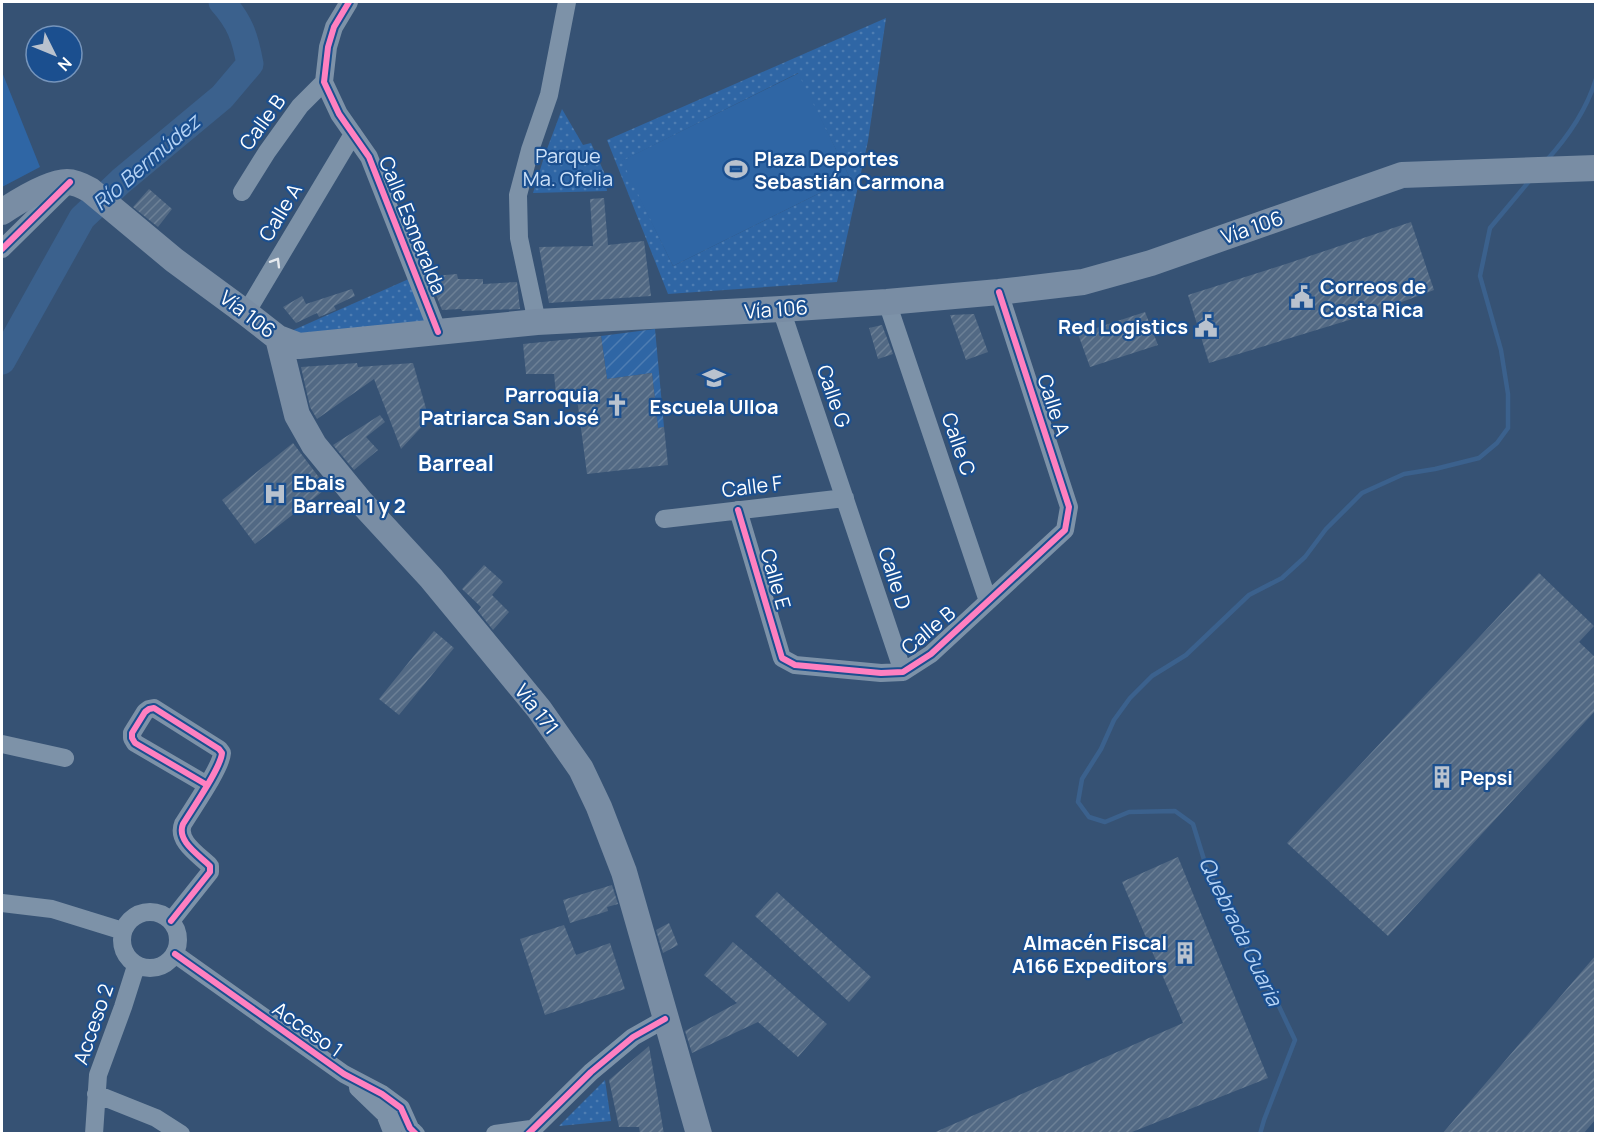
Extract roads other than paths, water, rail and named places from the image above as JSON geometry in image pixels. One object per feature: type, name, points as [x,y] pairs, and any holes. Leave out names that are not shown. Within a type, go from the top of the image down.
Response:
[{"type":"main road","name":"Vía 106","points":[[70,182],[90,190],[174,260],[278,338],[299,346],[537,322],[887,302],[1083,282],[1151,263],[1402,175],[1596,168]]},
{"type":"main road","points":[[2,212],[34,194],[60,183],[70,182]]},
{"type":"main road","name":"Vía 171","points":[[278,338],[297,415],[314,445],[360,501],[431,578],[474,630],[538,710],[581,769],[599,807],[624,872],[699,1134]]},
{"type":"street","points":[[324,82],[328,47],[334,27],[349,2]]},
{"type":"street","points":[[537,322],[519,238],[518,195],[530,150],[549,95],[567,2]]},
{"type":"street","name":"Calle Esmeralda","points":[[324,82],[339,114],[369,157],[438,332]]},
{"type":"street","name":"Calle B","points":[[242,192],[300,106],[324,82]]},
{"type":"street","name":"Calle A","points":[[246,313],[353,134]]},
{"type":"street","points":[[2,249],[70,182]]},
{"type":"street","name":"Calle A","points":[[999,292],[1069,507],[1065,530]]},
{"type":"street","name":"Calle C","points":[[887,302],[988,601]]},
{"type":"street","name":"Calle G","points":[[781,309],[844,498]]},
{"type":"street","name":"Calle F","points":[[664,519],[844,498]]},
{"type":"street","name":"Calle D","points":[[844,498],[903,672]]},
{"type":"street","name":"Calle E","points":[[738,510],[782,658]]},
{"type":"street","name":"Calle B","points":[[782,658],[795,665],[881,673],[903,672],[931,654],[1065,530]]},
{"type":"street","points":[[171,921],[210,872],[210,866],[182,837],[180,830],[207,785],[222,760],[222,753],[154,708],[148,709],[132,733],[135,743],[207,785]]},
{"type":"street","points":[[2,744],[65,759]]},
{"type":"street","points":[[2,903],[52,909],[123,931]]},
{"type":"street","points":[[144,912],[154,912],[164,915],[171,921],[176,928],[178,946],[170,961],[154,969],[144,969],[128,960],[121,941],[123,931],[135,916],[144,912]]},
{"type":"street","name":"Acceso 1","points":[[175,954],[344,1074],[382,1094],[400,1108],[410,1128],[416,1134]]},
{"type":"street","name":"Acceso 2","points":[[94,1134],[98,1075],[136,966]]},
{"type":"street","points":[[495,1134],[530,1131],[591,1072],[633,1037],[665,1019]]},
{"type":"street","name":"Acceso 1","points":[[344,1074],[385,1114],[393,1134]]},
{"type":"street","points":[[96,1094],[156,1118],[181,1134]]},
{"type":"waterway","name":"Río Bermúdez","points":[[2,361],[82,218],[121,181],[222,97],[250,64],[241,30],[222,2]]},
{"type":"waterway","name":"Quebrada Guaria","points":[[1546,161],[1576,123],[1596,79]]},
{"type":"waterway","name":"Quebrada Guaria","points":[[1260,1134],[1295,1040],[1206,866],[1193,824],[1175,811],[1129,812],[1105,822],[1089,817],[1078,802],[1082,779],[1101,749],[1114,720],[1130,698],[1152,676],[1186,655],[1249,595],[1282,578],[1305,557],[1326,529],[1362,493],[1404,474],[1479,458],[1497,443],[1508,428],[1508,394],[1501,350],[1480,276],[1490,228],[1531,179]]},
{"type":"place","name":"Plaza Deportes Sebastián Carmona","points":[[736,169]]},
{"type":"place","name":"Correos de Costa Rica","points":[[1302,297]]},
{"type":"place","name":"Red Logistics","points":[[1206,326]]},
{"type":"place","name":"Escuela Ulloa","points":[[714,378]]},
{"type":"place","name":"Parroquia Patriarca San José","points":[[617,405]]},
{"type":"place","name":"Ebais Barreal 1 y 2","points":[[275,494]]},
{"type":"place","name":"Pepsi","points":[[1442,777]]},
{"type":"place","name":"Almacén Fiscal A166 Expeditors","points":[[1185,953]]},
{"type":"district","name":"Barreal","points":[[456,463]]},
{"type":"park label","name":"Parque Ma. Ofelia","points":[[568,166]]}]
